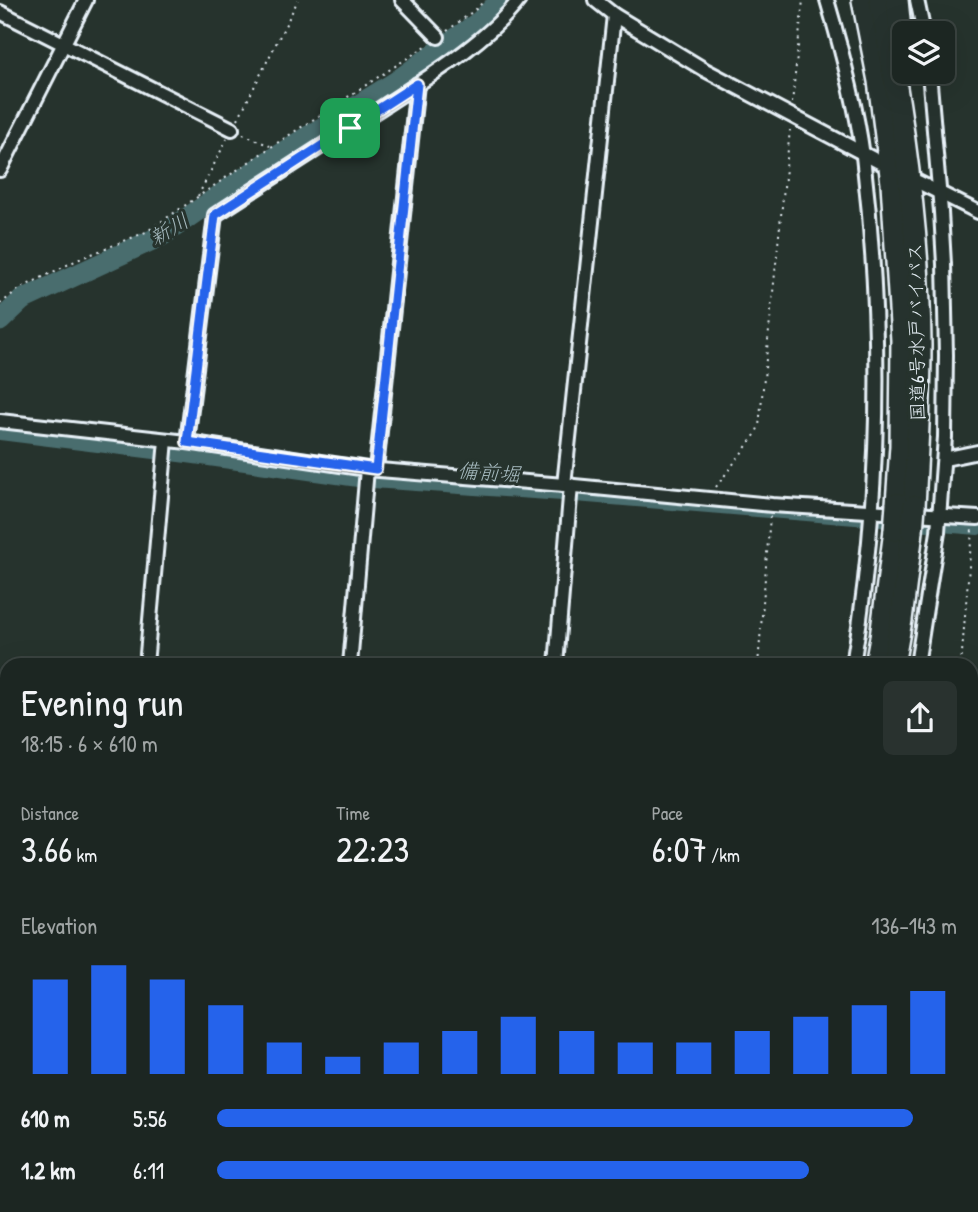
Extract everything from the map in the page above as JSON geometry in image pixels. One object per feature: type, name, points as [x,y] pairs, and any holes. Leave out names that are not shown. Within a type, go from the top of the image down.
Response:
[{"type":"highway","points":[[851,0],[868,57],[885,154]]},
{"type":"highway","name":"国道6号水戸バイパス","points":[[863,0],[879,81],[902,340],[901,446],[906,505]]},
{"type":"highway","name":"国道6号水戸バイパス","points":[[880,0],[900,108],[915,235],[919,319],[919,400],[906,505],[901,620],[894,658]]},
{"type":"highway","points":[[897,0],[904,68],[900,108]]},
{"type":"highway","name":"国道6号水戸バイパス","points":[[877,658],[904,530]]},
{"type":"street","points":[[0,170],[86,0]]},
{"type":"street","points":[[402,0],[434,40]]},
{"type":"street","points":[[187,442],[215,215],[417,84],[478,40],[510,12],[519,0]]},
{"type":"street","points":[[595,0],[614,15],[705,70],[862,154],[885,154]]},
{"type":"street","points":[[827,0],[845,64],[862,154],[875,299],[876,401],[871,518],[865,587],[854,658]]},
{"type":"street","points":[[917,0],[921,21]]},
{"type":"street","points":[[0,12],[232,129]]},
{"type":"street","points":[[556,658],[568,490],[614,15]]},
{"type":"street","points":[[351,658],[369,475],[417,84]]},
{"type":"street","points":[[918,658],[939,522],[944,459],[946,355],[942,225],[930,84]]},
{"type":"street","points":[[918,182],[978,212]]},
{"type":"street","points":[[0,421],[165,448],[187,442],[369,475],[708,498],[871,518],[939,522],[978,518]]},
{"type":"street","points":[[147,658],[165,448]]},
{"type":"street","points":[[944,459],[978,452]]},
{"type":"path","points":[[197,197],[298,0]]},
{"type":"path","points":[[0,304],[19,289],[43,276],[146,232],[434,40],[485,0]]},
{"type":"path","points":[[708,498],[755,436],[759,426],[803,0]]},
{"type":"path","points":[[232,129],[271,147]]},
{"type":"path","points":[[759,658],[770,519]]},
{"type":"path","points":[[962,658],[972,534]]},
{"type":"waterway","name":"新川","points":[[0,321],[22,300],[163,235],[264,164],[394,83],[480,21],[501,0]]},
{"type":"waterway","name":"備前堀","points":[[0,434],[358,481],[978,529]]},
{"type":"route","points":[[417,84],[376,469],[187,442],[215,215],[350,128],[417,84]]}]
